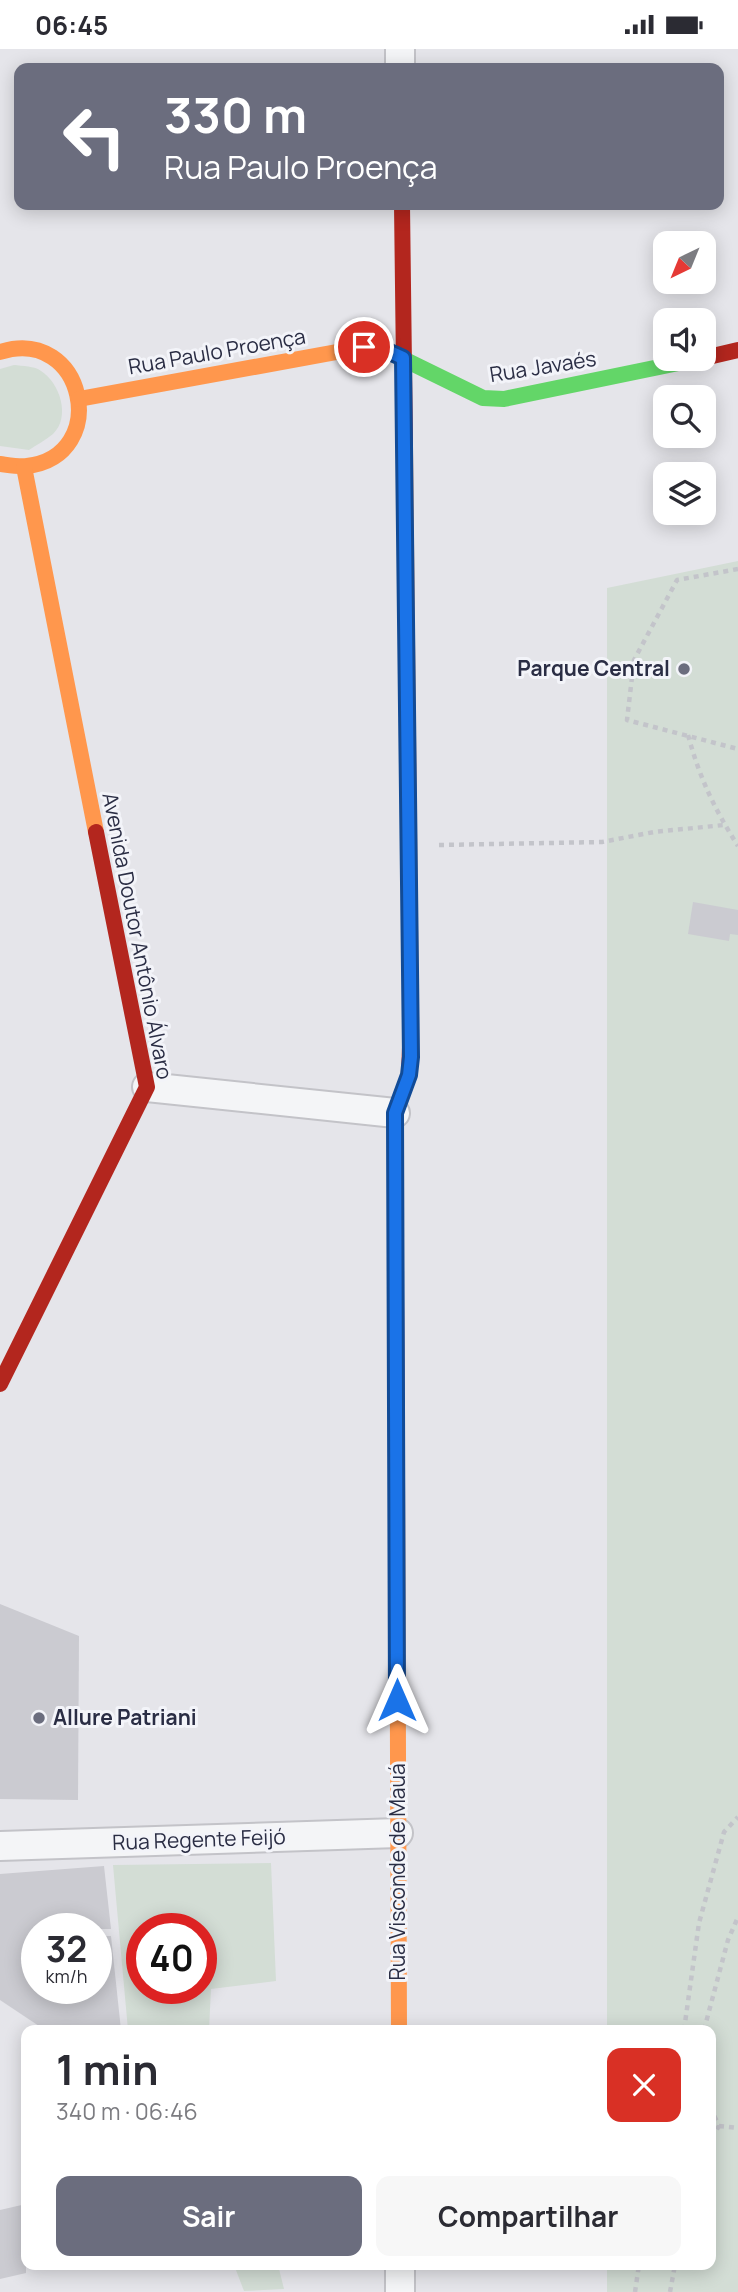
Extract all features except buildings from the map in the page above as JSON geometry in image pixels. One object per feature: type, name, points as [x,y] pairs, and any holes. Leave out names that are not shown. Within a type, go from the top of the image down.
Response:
[{"type":"street","name":"Rua Visconde de Mauá","points":[[399,2025],[395,1113],[409,1075],[411,1057],[401,210]]},
{"type":"street","name":"Rua Paulo Proença","points":[[79,399],[364,347],[383,349],[403,358]]},
{"type":"street","points":[[0,352],[35,350],[53,358],[67,372],[77,389],[79,399],[79,419],[67,445],[60,452],[43,463],[9,466]]},
{"type":"street","points":[[716,355],[738,350]]},
{"type":"street","name":"Rua Javaés","points":[[403,358],[483,398],[504,399],[653,368]]},
{"type":"street","name":"Avenida Doutor Antônio Álvaro","points":[[0,1384],[147,1087],[9,466]]},
{"type":"street","points":[[147,1087],[395,1113]]},
{"type":"street","name":"Rua Regente Feijó","points":[[0,1846],[398,1833]]},
{"type":"street","points":[[400,2270],[400,2292]]},
{"type":"path","points":[[738,569],[677,580],[634,660],[627,720],[738,749]]},
{"type":"path","points":[[688,735],[711,803],[738,846]]},
{"type":"path","points":[[409,845],[602,842],[654,832],[724,825]]},
{"type":"path","points":[[685,2025],[699,1923],[724,1832],[738,1817]]},
{"type":"path","points":[[705,2025],[727,1940],[738,1917]]},
{"type":"path","points":[[716,2120],[719,2126]]},
{"type":"path","points":[[719,2126],[738,2128]]},
{"type":"path","points":[[716,2131],[719,2126]]},
{"type":"path","points":[[635,2292],[638,2270]]},
{"type":"path","points":[[670,2292],[674,2270]]},
{"type":"shaded area","points":[[14,365],[32,367],[48,376],[61,401],[58,427],[53,434],[29,450],[0,446],[0,369]]},
{"type":"shaded area","name":"Parque Central","points":[[738,561],[738,2292],[607,2292],[607,2270],[716,2270],[716,2025],[607,2025],[607,588]]},
{"type":"shaded area","points":[[271,1863],[276,1981],[217,1988],[217,1913],[126,1913],[126,2004],[210,2004],[209,2025],[128,2025],[113,1865]]},
{"type":"shaded area","points":[[236,2270],[279,2270],[284,2289],[244,2291]]},
{"type":"traffic: fast","points":[[389,352],[483,398],[504,399],[653,368]]},
{"type":"traffic: slow","points":[[79,399],[364,347],[389,352]]},
{"type":"traffic: slow","points":[[0,352],[29,349],[52,357],[68,374],[77,395],[78,418],[71,440],[54,457],[27,466],[0,464]]},
{"type":"traffic: slow","points":[[405,448],[411,1020]]},
{"type":"traffic: slow","points":[[24,467],[96,832]]},
{"type":"traffic: slow","points":[[397,1478],[399,2025]]},
{"type":"traffic: jam","points":[[402,210],[405,448]]},
{"type":"traffic: jam","points":[[716,355],[738,350]]},
{"type":"traffic: jam","points":[[0,1384],[147,1087],[96,832]]},
{"type":"traffic: jam","points":[[397,1478],[395,1113],[409,1075],[411,1020]]},
{"type":"place","name":"Parque Central","points":[[684,669]]},
{"type":"place","name":"Allure Patriani","points":[[39,1718]]},
{"type":"route","points":[[364,347],[383,349],[403,358],[411,1057],[409,1075],[395,1113],[397,1700]]}]
